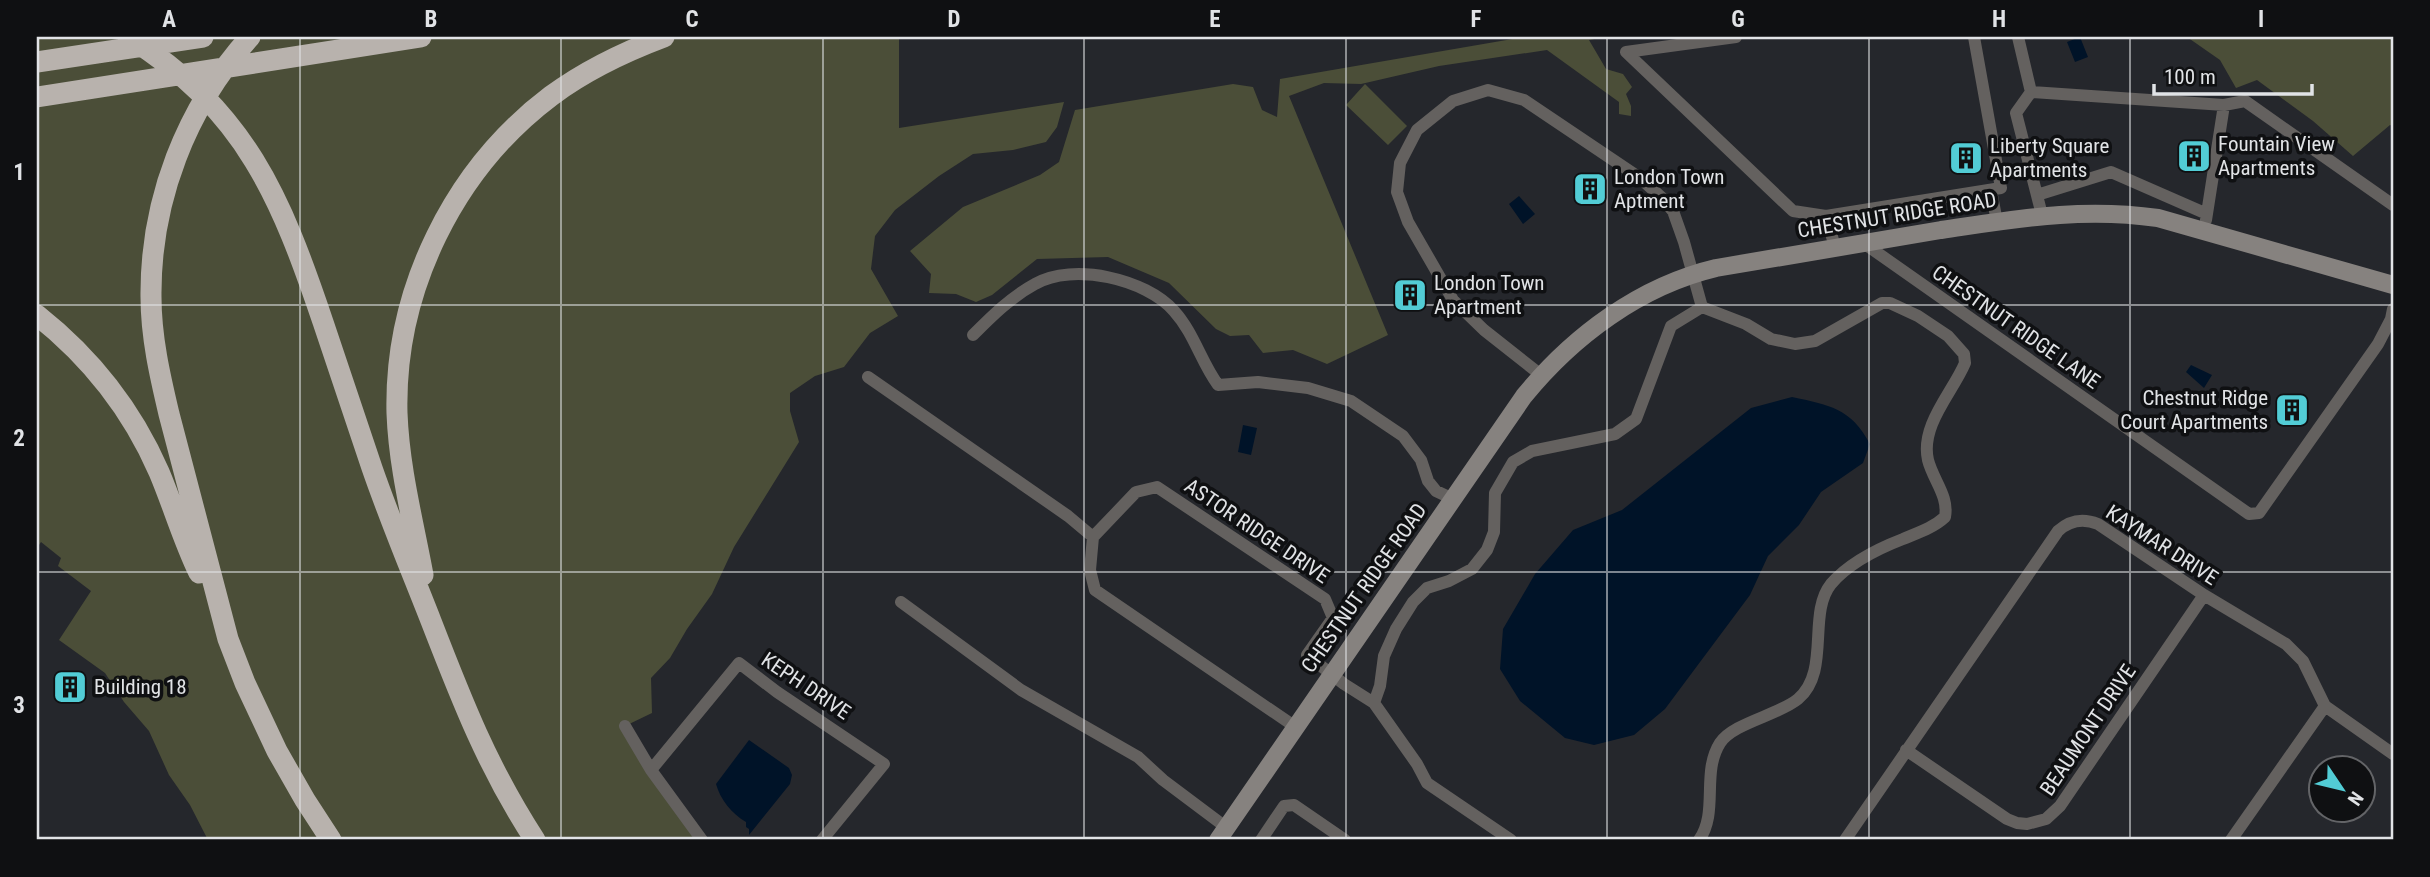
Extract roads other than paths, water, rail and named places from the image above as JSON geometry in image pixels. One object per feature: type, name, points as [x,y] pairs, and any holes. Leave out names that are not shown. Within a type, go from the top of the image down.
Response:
[{"type":"highway","points":[[128,37],[182,76],[219,113],[247,148],[272,191],[300,255],[395,533],[473,728],[499,780],[535,840]]},
{"type":"highway","points":[[223,623],[166,404],[152,317],[152,261],[167,184],[182,143],[214,85],[250,37]]},
{"type":"highway","points":[[37,97],[421,37]]},
{"type":"highway","points":[[431,622],[405,488],[397,411],[404,334],[425,261],[461,193],[483,162],[523,120],[552,95],[593,68],[664,37]]},
{"type":"highway","points":[[37,62],[196,38]]},
{"type":"highway","points":[[37,315],[90,364],[134,424],[159,471],[196,566],[223,623],[245,683],[277,751],[331,840]]},
{"type":"street","points":[[1736,37],[1626,52],[1794,211],[1826,216],[2001,188],[1974,37]]},
{"type":"street","points":[[2018,37],[2031,92],[2016,113],[2042,215]]},
{"type":"street","points":[[1541,375],[1484,330],[1453,300],[1408,222],[1397,192],[1400,163],[1417,130],[1453,101],[1488,90],[1524,100],[1640,178],[1673,211],[1702,307]]},
{"type":"street","points":[[2031,92],[2224,105],[2245,101],[2393,205]]},
{"type":"street","points":[[2037,195],[2111,172],[2205,222],[2224,105]]},
{"type":"street","points":[[1992,190],[1997,222]]},
{"type":"street","name":"CHESTNUT RIDGE ROAD","points":[[901,602],[1021,690],[1138,757],[1223,834],[1524,396],[1564,352],[1606,319],[1651,292],[1693,273],[1863,242],[2042,215],[2120,212],[2205,222],[2393,285]]},
{"type":"street","points":[[1826,216],[1835,247]]},
{"type":"street","name":"CHESTNUT RIDGE LANE","points":[[1863,242],[2249,514],[2259,513],[2378,344],[2393,309]]},
{"type":"street","points":[[973,335],[1002,306],[1037,282],[1067,274],[1111,277],[1141,287],[1173,309],[1193,337],[1218,385],[1258,383],[1308,388],[1351,401],[1383,420],[1403,436],[1421,460],[1428,481],[1436,491],[1453,499]]},
{"type":"street","points":[[1699,840],[1707,825],[1711,763],[1716,750],[1722,740],[1734,731],[1800,698],[1816,669],[1822,605],[1831,584],[1860,560],[1938,524],[1945,517],[1946,503],[1928,458],[1928,444],[1930,430],[1965,363],[1964,354],[1948,337],[1897,304],[1882,303],[1815,341],[1795,344],[1771,338],[1746,324],[1702,307]]},
{"type":"street","points":[[1374,703],[1380,686],[1384,656],[1413,601],[1427,588],[1449,582],[1472,569],[1487,550],[1494,532],[1495,493],[1513,462],[1532,451],[1615,434],[1636,419],[1671,326],[1702,307]]},
{"type":"street","points":[[867,377],[1068,516],[1093,537],[1090,570],[1095,590],[1297,728]]},
{"type":"street","name":"ASTOR RIDGE DRIVE","points":[[1093,537],[1136,492],[1157,487],[1325,599],[1334,618],[1307,655],[1331,675]]},
{"type":"street","name":"KAYMAR DRIVE","points":[[1845,840],[2058,531],[2082,520],[2098,524],[2204,595],[2286,644],[2303,661],[2325,706],[2393,754]]},
{"type":"street","name":"BEAUMONT DRIVE","points":[[1906,750],[2007,819],[2027,824],[2046,819],[2060,806],[2204,595]]},
{"type":"street","name":"KEPH DRIVE","points":[[651,770],[739,663],[884,764],[822,840]]},
{"type":"street","points":[[1331,675],[1374,703],[1417,764],[1427,783],[1511,840]]},
{"type":"street","points":[[2231,840],[2325,706]]},
{"type":"street","points":[[625,726],[651,770],[702,840]]},
{"type":"street","points":[[1261,840],[1284,806],[1294,805],[1345,840]]},
{"type":"water","points":[[2080,37],[2088,57],[2075,62],[2067,42]]},
{"type":"water","points":[[1519,196],[1535,214],[1523,224],[1509,204]]},
{"type":"water","points":[[2191,365],[2212,375],[2204,388],[2186,372]]},
{"type":"water","points":[[1792,397],[1828,406],[1847,415],[1870,444],[1863,463],[1821,492],[1799,525],[1768,556],[1750,595],[1665,709],[1634,735],[1594,745],[1565,738],[1520,701],[1500,669],[1503,629],[1535,574],[1573,530],[1622,510],[1751,408]]},
{"type":"water","points":[[1243,425],[1257,428],[1251,455],[1238,452]]},
{"type":"water","points":[[749,740],[789,768],[792,775],[790,784],[749,835],[746,822],[727,806],[716,784]]},
{"type":"place","name":"Fountain View Apartments","points":[[2194,156]]},
{"type":"place","name":"Liberty Square Apartments","points":[[1966,158]]},
{"type":"place","name":"London Town Aptment","points":[[1590,189]]},
{"type":"place","name":"London Town Apartment","points":[[1410,295]]},
{"type":"place","name":"Chestnut Ridge Court Apartments","points":[[2292,410]]},
{"type":"place","name":"Building 18","points":[[70,687]]}]
